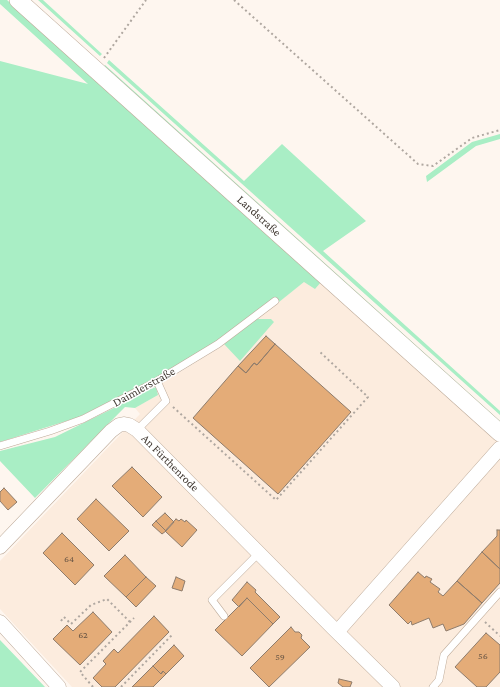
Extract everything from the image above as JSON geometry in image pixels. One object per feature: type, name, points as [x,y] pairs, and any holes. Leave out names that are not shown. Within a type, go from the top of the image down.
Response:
[{"type":"street","name":"Landstraße","points":[[18,0],[500,432]]},
{"type":"street","name":"An Fürthenrode","points":[[0,547],[115,427],[124,424],[129,425],[137,430],[337,632],[394,687]]},
{"type":"street","points":[[337,632],[500,448]]},
{"type":"street","points":[[0,622],[59,687]]},
{"type":"lane","name":"Daimlerstraße","points":[[0,446],[50,431],[83,419],[157,382],[218,344],[275,301]]},
{"type":"lane","points":[[137,430],[166,400],[157,382]]},
{"type":"lane","points":[[224,616],[212,600],[259,553]]},
{"type":"lane","points":[[433,687],[440,680],[444,655],[500,592]]},
{"type":"path","points":[[95,70],[146,0]]},
{"type":"path","points":[[234,0],[418,164],[433,166],[472,138],[500,130]]},
{"type":"path","points":[[166,400],[276,500],[368,397],[320,352]]},
{"type":"path","points":[[61,621],[64,618],[71,624],[91,605],[107,599],[130,622]]},
{"type":"path","points":[[478,617],[500,636]]},
{"type":"path","points":[[93,687],[80,672],[134,618]]},
{"type":"path","points":[[121,687],[172,635]]},
{"type":"shaded area","points":[[304,282],[321,282],[387,343],[500,442],[500,687],[72,687],[0,609],[0,561],[140,414],[135,408],[158,395],[156,387],[219,348]]},
{"type":"green space","points":[[0,0],[7,0],[321,282],[315,289],[304,282],[279,302],[275,298],[214,344],[171,370],[79,417],[0,442],[0,61],[88,84],[0,4]]},
{"type":"green space","points":[[38,0],[43,0],[102,54],[100,56]]},
{"type":"green space","points":[[109,60],[244,181],[282,144],[366,221],[323,251],[500,411],[500,415],[107,63]]},
{"type":"green space","points":[[105,65],[500,421],[500,426],[102,68]]},
{"type":"green space","points":[[500,134],[500,139],[476,146],[427,182],[426,176],[472,142]]},
{"type":"green space","points":[[256,319],[271,319],[274,322],[240,361],[224,344]]},
{"type":"green space","points":[[156,387],[158,395],[135,408],[125,407],[35,498],[0,461],[0,451],[55,437],[120,405],[138,394]]},
{"type":"green space","points":[[0,640],[45,687],[0,687]]},
{"type":"building","points":[[266,336],[275,344],[257,365],[254,363],[246,373],[238,366]]},
{"type":"building","points":[[275,344],[351,412],[278,494],[193,418],[238,366],[246,373],[254,363],[257,365]]},
{"type":"building","points":[[132,467],[162,497],[143,517],[112,486]]},
{"type":"building","points":[[4,488],[17,502],[8,510],[0,501],[0,492]]},
{"type":"building","points":[[96,499],[129,531],[109,551],[77,519]]},
{"type":"building","points":[[165,513],[174,522],[166,531],[156,521]]},
{"type":"building","points":[[176,519],[179,521],[181,519],[185,522],[186,520],[197,530],[182,547],[165,531]]},
{"type":"building","points":[[156,521],[166,531],[162,534],[152,525]]},
{"type":"building","points":[[497,530],[500,530],[500,569],[482,552],[497,536]]},
{"type":"building","points":[[62,533],[94,565],[75,585],[43,553]]},
{"type":"building","points":[[482,552],[500,569],[500,583],[482,603],[457,581]]},
{"type":"building","points":[[125,555],[146,577],[126,597],[104,576]]},
{"type":"building","points":[[418,572],[425,578],[426,576],[432,579],[430,582],[440,589],[438,592],[443,596],[457,581],[482,603],[464,624],[446,631],[443,624],[433,628],[429,618],[412,625],[411,621],[408,624],[389,605]]},
{"type":"building","points":[[146,577],[156,586],[136,607],[126,597]]},
{"type":"building","points":[[176,577],[185,581],[182,591],[172,588]]},
{"type":"building","points":[[247,582],[280,617],[273,624],[247,598],[239,607],[232,600]]},
{"type":"building","points":[[247,598],[273,624],[242,656],[215,630]]},
{"type":"building","points":[[93,612],[112,632],[80,665],[53,639],[67,625],[73,631]]},
{"type":"building","points":[[154,616],[169,632],[115,687],[102,687],[93,678],[106,664],[103,661],[114,649],[118,653]]},
{"type":"building","points":[[291,627],[295,632],[299,632],[302,635],[301,638],[310,647],[269,687],[250,668]]},
{"type":"building","points":[[486,633],[500,645],[500,672],[486,687],[477,687],[455,667]]},
{"type":"building","points":[[174,645],[184,656],[166,674],[163,671],[161,674],[153,666]]},
{"type":"building","points":[[153,666],[161,674],[163,671],[166,674],[153,687],[132,687]]},
{"type":"building","points":[[339,679],[352,682],[350,687],[343,687],[338,683]]}]
